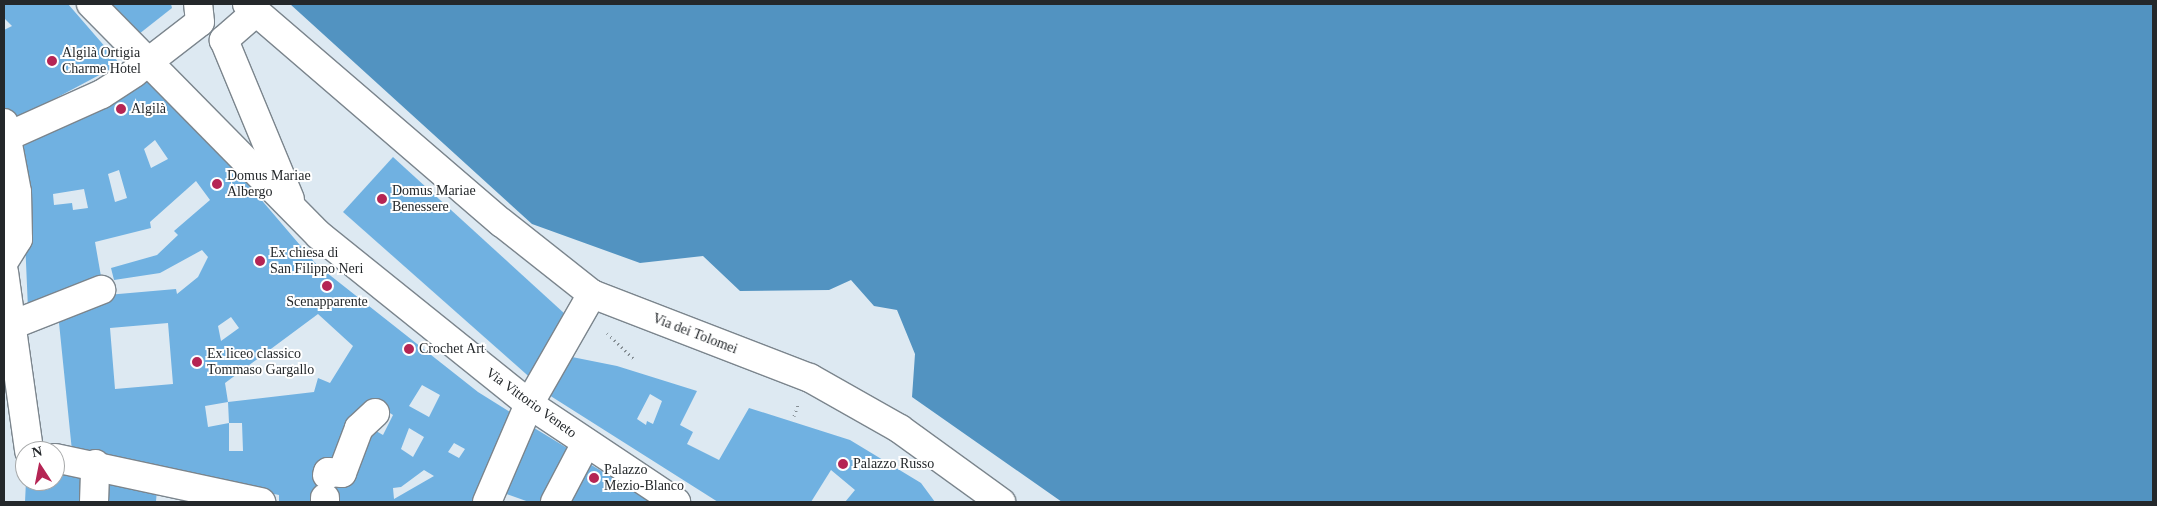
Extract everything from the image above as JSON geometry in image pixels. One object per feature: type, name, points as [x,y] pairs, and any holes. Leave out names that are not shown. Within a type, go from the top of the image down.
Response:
[{"type":"street","name":"Via Vittorio Veneto","points":[[91,4],[146,62],[295,211],[376,282],[529,404],[676,502]]},
{"type":"street","points":[[4,261],[18,240],[17,192],[6,132],[102,94],[200,22],[198,4]]},
{"type":"street","points":[[252,8],[224,40],[295,211]]},
{"type":"street","name":"Via dei Tolomei","points":[[252,8],[592,294],[810,378],[900,430],[1001,502]]},
{"type":"street","points":[[4,272],[29,441]]},
{"type":"street","points":[[12,324],[101,290]]},
{"type":"street","points":[[488,502],[529,404],[592,294]]},
{"type":"street","points":[[326,492],[328,472],[342,473],[359,428],[375,413]]},
{"type":"street","points":[[555,502],[586,443]]},
{"type":"street","points":[[65,460],[95,464],[178,493],[261,502]]},
{"type":"street","points":[[94,502],[95,464]]},
{"type":"path","points":[[607,333],[634,359]]},
{"type":"path","points":[[794,416],[801,400]]},
{"type":"water","points":[[290,4],[2153,4],[2153,502],[1062,502],[912,397],[915,354],[897,310],[874,306],[851,280],[829,290],[740,291],[703,256],[640,263],[532,224]]},
{"type":"building","points":[[4,4],[68,4],[120,64],[11,122],[4,116],[4,30],[12,26],[4,18]]},
{"type":"building","points":[[112,4],[171,4],[172,8],[139,34]]},
{"type":"building","points":[[145,79],[206,135],[317,265],[478,392],[518,417],[480,502],[279,502],[279,495],[72,451],[58,313],[107,295],[176,289],[177,294],[198,277],[208,257],[202,250],[160,273],[114,280],[111,268],[157,255],[178,235],[174,231],[210,200],[196,181],[150,222],[151,228],[95,242],[102,282],[28,309],[21,147],[92,113]],"holes":[[[155,140],[168,159],[151,168],[144,149]],[[119,170],[127,198],[115,202],[108,174]],[[84,189],[88,208],[73,210],[72,203],[54,205],[53,194]],[[318,314],[353,346],[330,383],[318,378],[314,392],[228,402],[225,383]],[[231,317],[239,328],[221,341],[218,326]],[[168,323],[173,384],[115,389],[110,328]],[[422,385],[440,395],[429,417],[409,406]],[[372,401],[393,415],[383,435],[369,427]],[[228,402],[229,423],[208,427],[205,406]],[[229,423],[242,423],[243,451],[229,451]],[[409,428],[424,437],[413,457],[401,449]],[[454,443],[465,449],[459,458],[448,452]],[[424,470],[434,476],[394,499],[393,488],[401,487]]]},
{"type":"building","points":[[393,157],[565,314],[534,381],[343,212]]},
{"type":"building","points":[[572,357],[617,366],[697,391],[680,425],[693,432],[687,444],[719,460],[749,408],[850,440],[921,483],[935,502],[845,502],[855,490],[831,470],[811,502],[718,502],[549,395]],"holes":[[[650,394],[662,401],[653,424],[647,421],[646,425],[637,419]]]},
{"type":"building","points":[[526,423],[577,454],[551,502],[529,502],[498,491]]},
{"type":"building","name":"Palazzo Mezio-Blanco","points":[[583,460],[635,491],[652,502],[560,502]]},
{"type":"building","points":[[65,469],[90,473],[88,502],[25,502],[26,491],[65,491]]},
{"type":"building","points":[[100,475],[157,488],[156,502],[100,502]]},
{"type":"place","name":"Algilà Ortigia Charme Hotel","points":[[52,61]]},
{"type":"place","name":"Algilà","points":[[121,109]]},
{"type":"place","name":"Domus Mariae Albergo","points":[[217,184]]},
{"type":"place","name":"Domus Mariae Benessere","points":[[382,199]]},
{"type":"place","name":"Ex chiesa di San Filippo Neri","points":[[260,261]]},
{"type":"place","name":"Scenapparente","points":[[327,286]]},
{"type":"place","name":"Crochet Art","points":[[409,349]]},
{"type":"place","name":"Ex liceo classico Tommaso Gargallo","points":[[197,362]]},
{"type":"place","name":"Palazzo Russo","points":[[843,464]]},
{"type":"place","name":"Palazzo Mezio-Blanco","points":[[594,478]]}]
